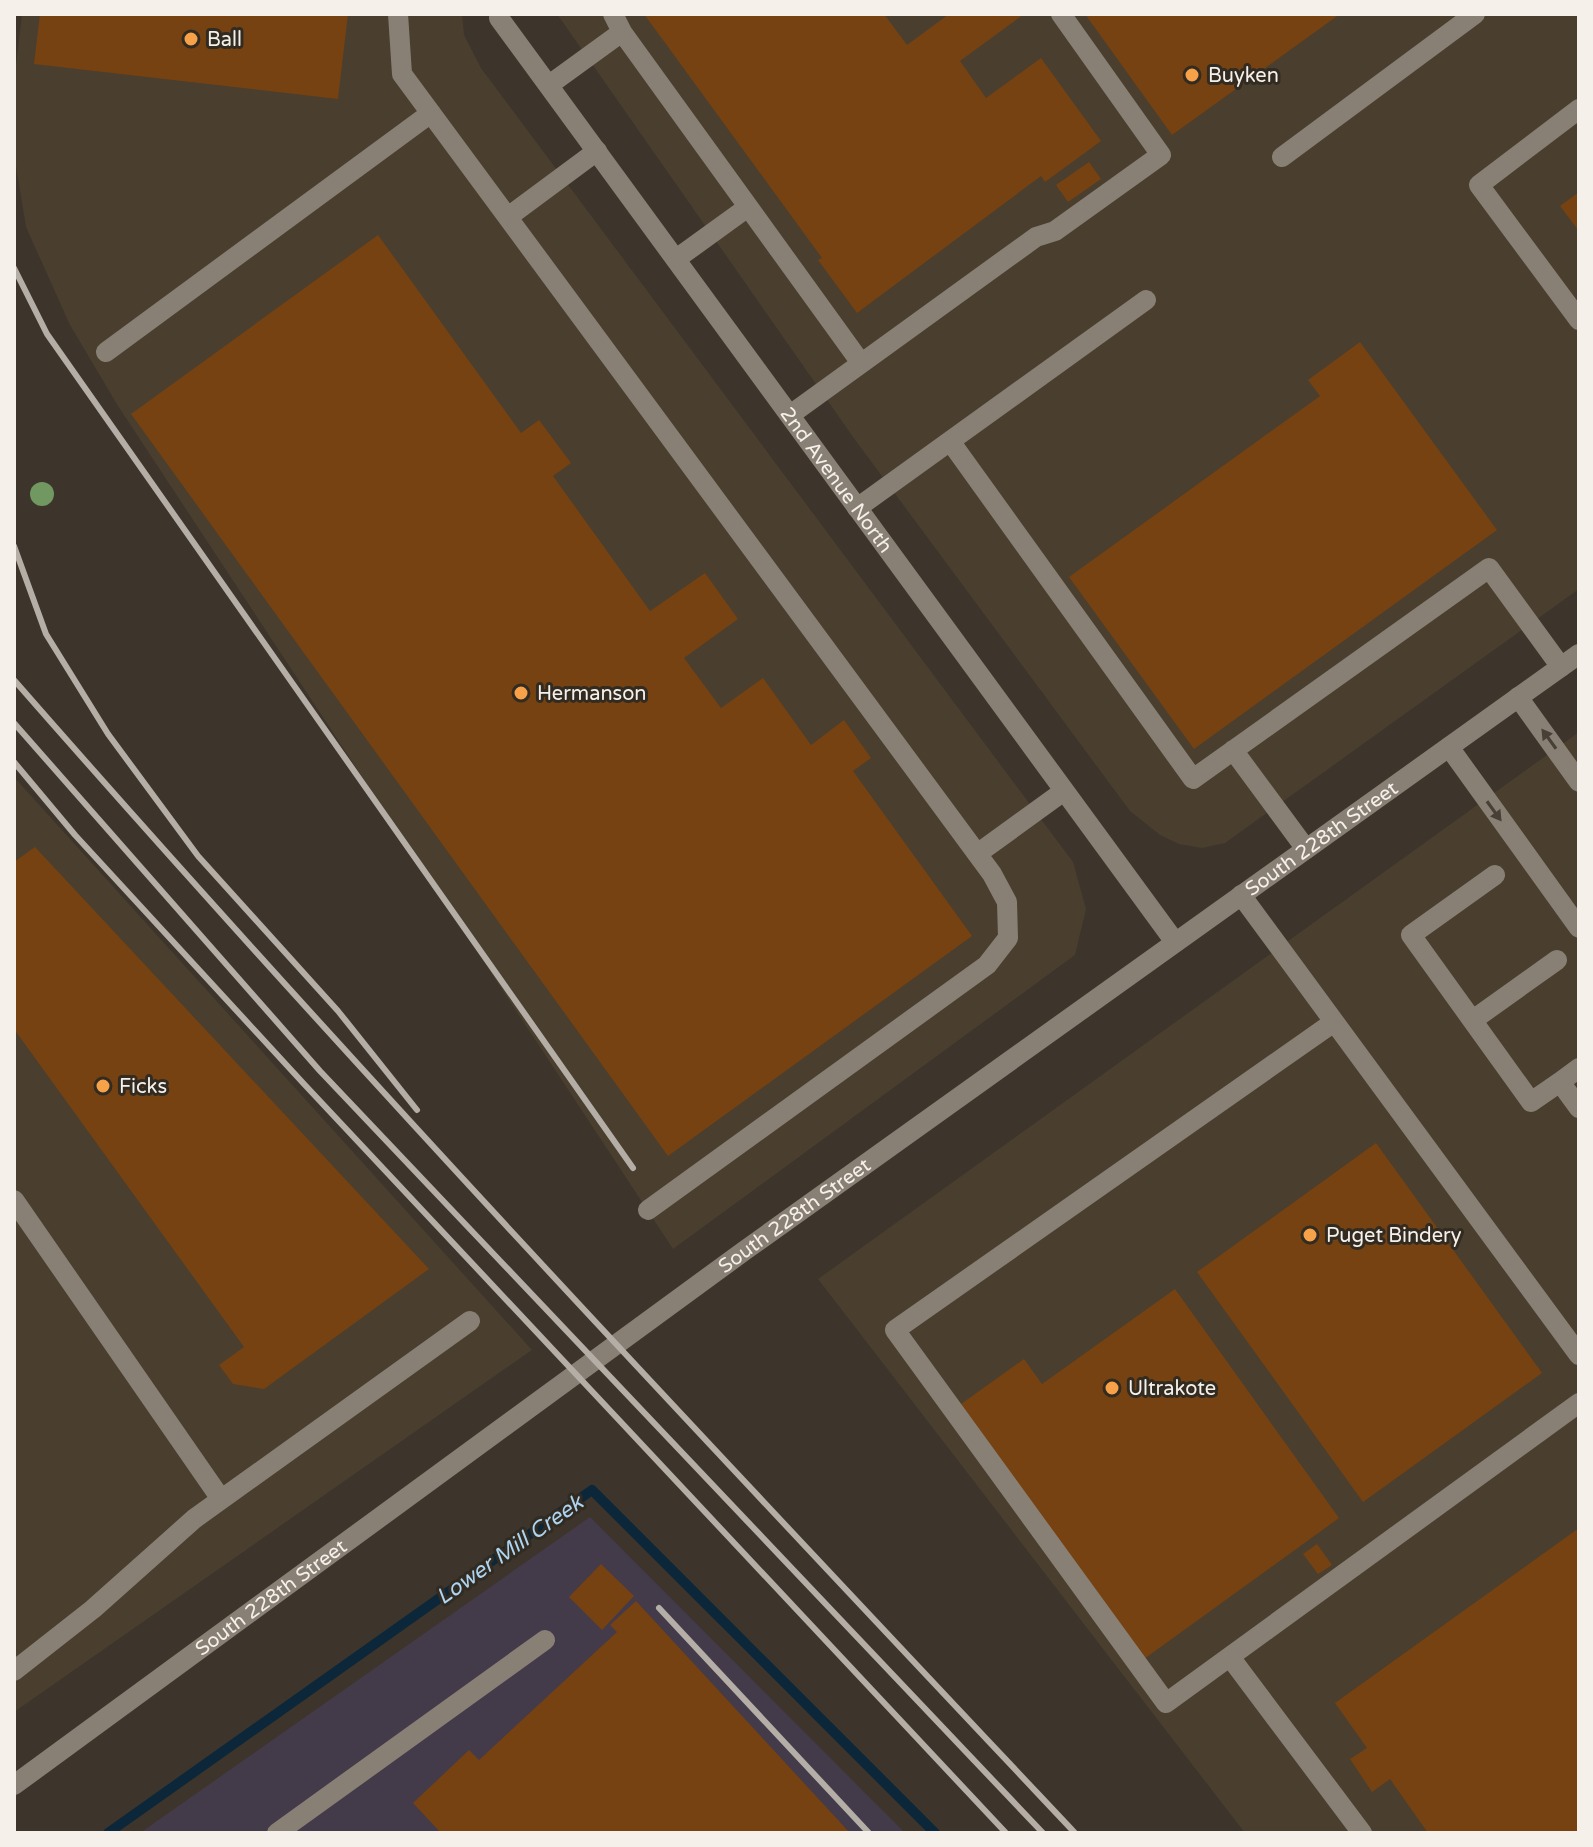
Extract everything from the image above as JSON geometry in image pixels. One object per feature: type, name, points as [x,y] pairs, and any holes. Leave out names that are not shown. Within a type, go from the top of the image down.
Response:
[{"type":"main road","points":[[398,14],[402,74],[977,854],[1007,902],[1008,938],[987,965],[648,1210]]},
{"type":"main road","points":[[790,415],[1036,237],[1055,231],[1161,155],[1061,14]]},
{"type":"main road","points":[[1282,157],[1475,14]]},
{"type":"main road","name":"2nd Avenue North","points":[[500,16],[1175,942]]},
{"type":"main road","points":[[549,85],[617,23],[861,363]]},
{"type":"main road","points":[[1579,109],[1479,185],[1579,320]]},
{"type":"main road","points":[[106,352],[431,113]]},
{"type":"main road","points":[[508,217],[597,151]]},
{"type":"main road","points":[[676,259],[748,207]]},
{"type":"main road","points":[[857,508],[1146,300]]},
{"type":"main road","points":[[950,441],[1193,779],[1489,568],[1561,667]]},
{"type":"main road","name":"South 228th Street","points":[[14,1785],[649,1321],[1579,654]]},
{"type":"main road","points":[[1518,697],[1579,782]]},
{"type":"main road","points":[[1449,747],[1579,928]]},
{"type":"main road","points":[[1233,750],[1306,849]]},
{"type":"main road","points":[[977,854],[1064,791]]},
{"type":"main road","points":[[1495,875],[1411,935],[1531,1102],[1579,1068]]},
{"type":"main road","points":[[1241,895],[1579,1355]]},
{"type":"main road","points":[[1473,1020],[1557,960]]},
{"type":"main road","points":[[1334,1022],[895,1330],[1166,1703],[1579,1403]]},
{"type":"main road","points":[[1560,1082],[1579,1108]]},
{"type":"main road","points":[[14,1200],[221,1499]]},
{"type":"main road","points":[[14,1671],[82,1619],[221,1499],[470,1321]]},
{"type":"main road","points":[[277,1833],[303,1826],[545,1640]]},
{"type":"main road","points":[[1230,1657],[1362,1833]]},
{"type":"shaded area","points":[[22,14],[462,14],[464,35],[481,68],[1073,862],[1086,909],[1075,955],[673,1249],[118,406],[70,325],[26,227],[14,154],[14,83]]},
{"type":"shaded area","points":[[557,14],[1579,14],[1579,589],[1225,843],[1202,848],[1179,844],[1160,835],[1130,811],[853,437]]},
{"type":"shaded area","points":[[1579,732],[1579,1833],[1245,1833],[818,1279]]},
{"type":"shaded area","points":[[14,777],[532,1350],[14,1712]]},
{"type":"shaded area","points":[[590,1517],[905,1833],[140,1833]]},
{"type":"building","name":"Ball","points":[[40,14],[348,14],[338,99],[34,64]]},
{"type":"building","points":[[644,14],[884,14],[907,45],[949,14],[1024,14],[960,61],[986,98],[1041,58],[1101,141],[1045,182],[1041,176],[857,313],[818,260],[822,258]]},
{"type":"building","name":"Buyken","points":[[1085,14],[1340,14],[1172,135]]},
{"type":"building","points":[[1089,162],[1101,179],[1068,202],[1056,185]]},
{"type":"building","points":[[1579,192],[1579,231],[1560,206]]},
{"type":"building","name":"Hermanson","points":[[378,235],[521,433],[539,420],[571,463],[553,476],[650,611],[705,573],[738,619],[684,658],[721,708],[763,678],[811,745],[844,720],[871,758],[853,771],[972,936],[668,1156],[131,414]]},
{"type":"building","points":[[1360,342],[1497,530],[1194,749],[1069,577],[1320,396],[1308,380]]},
{"type":"building","points":[[35,847],[429,1269],[264,1389],[233,1384],[219,1365],[244,1347],[14,1029],[14,862]]},
{"type":"building","points":[[1376,1143],[1542,1373],[1363,1502],[1197,1272]]},
{"type":"building","points":[[1175,1289],[1339,1518],[1144,1659],[961,1404],[1024,1359],[1042,1384]]},
{"type":"building","points":[[1579,1528],[1579,1833],[1428,1833],[1390,1779],[1372,1792],[1350,1759],[1367,1748],[1335,1703]]},
{"type":"building","points":[[1317,1544],[1332,1565],[1318,1574],[1303,1554]]},
{"type":"building","points":[[601,1564],[634,1596],[602,1630],[569,1597]]},
{"type":"building","points":[[636,1601],[850,1833],[441,1833],[413,1803],[469,1750],[479,1760],[617,1632],[610,1625]]},
{"type":"waterway","name":"Lower Mill Creek","points":[[108,1833],[592,1490],[935,1833]]},
{"type":"railway","points":[[14,268],[47,334],[633,1168]]},
{"type":"railway","points":[[14,546],[46,634],[108,734],[198,856],[338,1011],[417,1110]]},
{"type":"railway","points":[[14,680],[406,1117],[1075,1833]]},
{"type":"railway","points":[[14,723],[320,1071],[1043,1833]]},
{"type":"railway","points":[[14,762],[75,835],[304,1084],[1006,1833]]},
{"type":"railway","points":[[659,1608],[869,1833]]},
{"type":"place","name":"Ball","points":[[191,39]]},
{"type":"place","name":"Buyken","points":[[1192,75]]},
{"type":"place","name":"Hermanson","points":[[521,693]]},
{"type":"place","name":"Ficks","points":[[103,1086]]},
{"type":"place","name":"Puget Bindery","points":[[1310,1235]]},
{"type":"place","name":"Ultrakote","points":[[1112,1388]]}]
